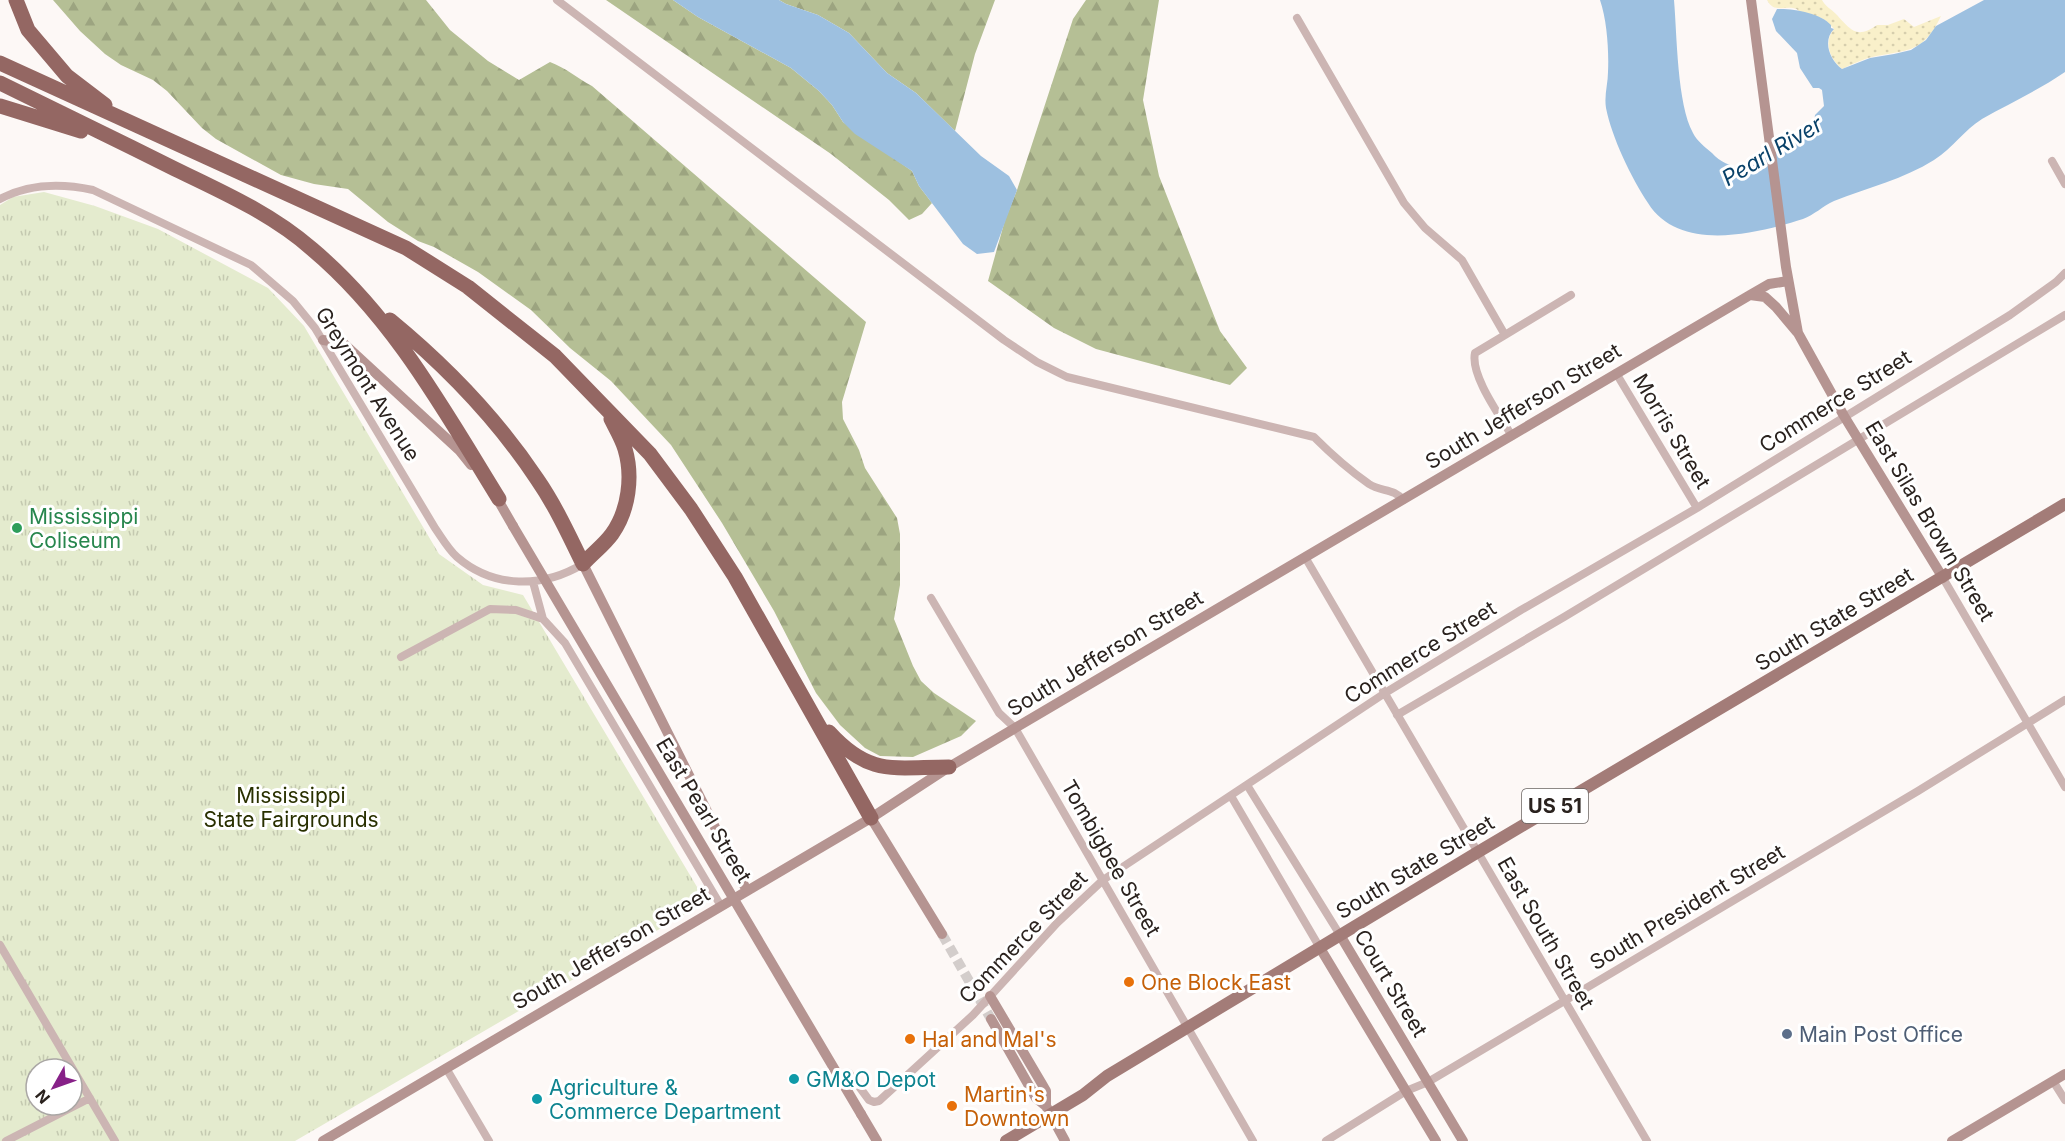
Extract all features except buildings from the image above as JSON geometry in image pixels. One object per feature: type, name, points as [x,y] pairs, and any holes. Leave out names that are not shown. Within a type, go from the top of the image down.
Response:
[{"type":"highway","points":[[16,0],[28,30],[67,76],[126,122]]},
{"type":"highway","points":[[0,63],[406,248],[468,287],[548,349],[651,454],[691,509],[735,577],[871,818]]},
{"type":"highway","points":[[0,83],[255,208],[312,248],[360,296],[401,344],[433,391],[499,499]]},
{"type":"highway","points":[[0,106],[130,146]]},
{"type":"highway","points":[[360,296],[431,356],[493,420],[537,478],[562,519],[583,564],[612,533],[622,513],[629,490],[629,470],[625,447],[605,407]]},
{"type":"highway","points":[[811,711],[844,748],[866,762],[891,769],[949,767]]},
{"type":"main road","name":"South State Street","points":[[1006,1141],[1048,1111],[1083,1095],[1107,1076],[1187,1027],[2065,504]]},
{"type":"street","points":[[556,0],[1004,340],[1037,362],[1068,377],[1314,437],[1341,463],[1372,486],[1393,491],[1403,500]]},
{"type":"street","name":"East Silas Brown Street","points":[[1751,0],[1786,267],[1798,333],[1844,416],[2065,787]]},
{"type":"street","points":[[1297,18],[1404,203],[1425,228],[1462,260],[1505,335]]},
{"type":"street","points":[[2052,162],[2065,184]]},
{"type":"street","name":"Greymont Avenue","points":[[0,199],[22,188],[47,185],[77,186],[93,190],[251,265],[293,301],[323,340],[447,546],[458,558],[488,574],[519,582],[533,582],[560,576],[583,564]]},
{"type":"street","name":"Commerce Street","points":[[849,1073],[869,1100],[879,1101],[973,1015],[1057,923],[1103,880],[1385,693],[1697,508],[2010,315],[2065,273]]},
{"type":"street","name":"South Jefferson Street","points":[[323,1141],[871,818],[949,767],[1616,373],[1769,284],[1788,281]]},
{"type":"street","points":[[1512,436],[1477,376],[1473,360],[1475,353],[1571,295]]},
{"type":"street","points":[[1750,295],[1765,297],[1798,333]]},
{"type":"street","name":"Commerce Street","points":[[1397,715],[2065,315]]},
{"type":"street","name":"East Pearl Street","points":[[323,340],[343,343],[459,450],[499,499],[878,1141]]},
{"type":"street","name":"Morris Street","points":[[1616,373],[1697,508]]},
{"type":"street","name":"East South Street","points":[[1305,557],[1647,1141]]},
{"type":"street","points":[[583,564],[747,891]]},
{"type":"street","points":[[533,582],[543,619],[565,643],[721,906]]},
{"type":"street","name":"Tombigbee Street","points":[[931,598],[999,712],[1016,728],[1253,1141]]},
{"type":"street","points":[[402,657],[490,609],[516,610],[543,619]]},
{"type":"street","name":"South President Street","points":[[1326,1141],[1406,1090],[1428,1082],[1918,791],[2065,700]]},
{"type":"street","name":"Court Street","points":[[1247,785],[1463,1141]]},
{"type":"street","name":"Court Street","points":[[1231,796],[1436,1141]]},
{"type":"street","points":[[871,818],[942,934]]},
{"type":"street","points":[[0,945],[115,1141]]},
{"type":"street","points":[[990,996],[1046,1091],[1048,1111]]},
{"type":"street","points":[[990,1019],[1036,1098],[1048,1111],[1065,1141]]},
{"type":"street","points":[[446,1068],[489,1141]]},
{"type":"street","points":[[1952,1141],[2065,1074]]},
{"type":"street","points":[[2054,1081],[2065,1100]]},
{"type":"street","points":[[6,1141],[90,1098]]},
{"type":"green space","points":[[53,0],[426,0],[450,30],[488,61],[519,80],[550,62],[592,86],[866,322],[842,402],[843,419],[859,450],[865,468],[897,518],[900,534],[900,585],[894,619],[921,681],[934,693],[976,721],[961,736],[913,757],[880,756],[865,748],[840,725],[816,693],[774,611],[722,523],[671,445],[611,381],[570,348],[531,310],[478,272],[434,247],[418,241],[388,222],[348,189],[314,184],[281,175],[216,139],[153,80],[121,65],[105,54],[80,31]]},
{"type":"green space","points":[[606,0],[673,0],[698,17],[791,68],[819,91],[843,122],[912,171],[919,186],[932,203],[922,214],[909,220],[889,200],[831,154]]},
{"type":"green space","points":[[779,0],[995,0],[975,54],[955,131],[916,93],[887,73],[849,33],[818,15]]},
{"type":"green space","points":[[1086,0],[1159,0],[1143,100],[1159,176],[1220,331],[1247,368],[1230,385],[1096,349],[1054,328],[988,281],[1005,220],[1073,19]]},
{"type":"green space","name":"Mississippi State Fairgrounds","points":[[44,192],[95,206],[158,229],[268,288],[304,326],[439,554],[483,585],[523,595],[706,902],[295,1141],[0,1141],[0,205],[13,197]]},
{"type":"sand","points":[[1767,0],[1822,0],[1850,28],[1858,32],[1904,19],[1914,27],[1941,16],[1927,38],[1911,49],[1868,58],[1842,69],[1829,50],[1829,39],[1834,29],[1829,24],[1822,18],[1795,8],[1775,8]]},
{"type":"water","points":[[673,0],[779,0],[818,15],[849,33],[887,73],[916,93],[981,156],[1009,176],[1017,190],[994,252],[977,254],[963,244],[919,186],[912,171],[855,134],[819,91],[791,68],[698,17]]},
{"type":"water","points":[[1600,0],[1674,0],[1681,87],[1688,120],[1701,144],[1721,161],[1736,167],[1753,165],[1809,131],[1814,123],[1815,115],[1824,106],[1822,90],[1813,88],[1800,68],[1797,53],[1776,31],[1772,19],[1777,9],[1806,12],[1820,17],[1831,25],[1834,29],[1828,39],[1829,50],[1834,61],[1842,69],[1870,58],[1911,50],[1926,40],[1936,26],[1984,0],[2065,0],[2065,72],[1982,119],[1941,155],[1910,173],[1834,201],[1807,217],[1784,225],[1741,234],[1698,234],[1679,229],[1662,219],[1642,193],[1617,144],[1606,108],[1608,45]]},
{"type":"tunnel","points":[[942,934],[991,1019]]},
{"type":"place","name":"Mississippi Coliseum","points":[[17,528]]},
{"type":"place","name":"One Block East","points":[[1129,982]]},
{"type":"place","name":"Main Post Office","points":[[1787,1034]]},
{"type":"place","name":"Hal and Mal's","points":[[910,1039]]},
{"type":"place","name":"GM&O Depot","points":[[794,1079]]},
{"type":"place","name":"Agriculture & Commerce Department","points":[[537,1099]]},
{"type":"place","name":"Martin's Downtown","points":[[952,1106]]},
{"type":"water label","name":"Pearl River","points":[[1772,151]]}]
